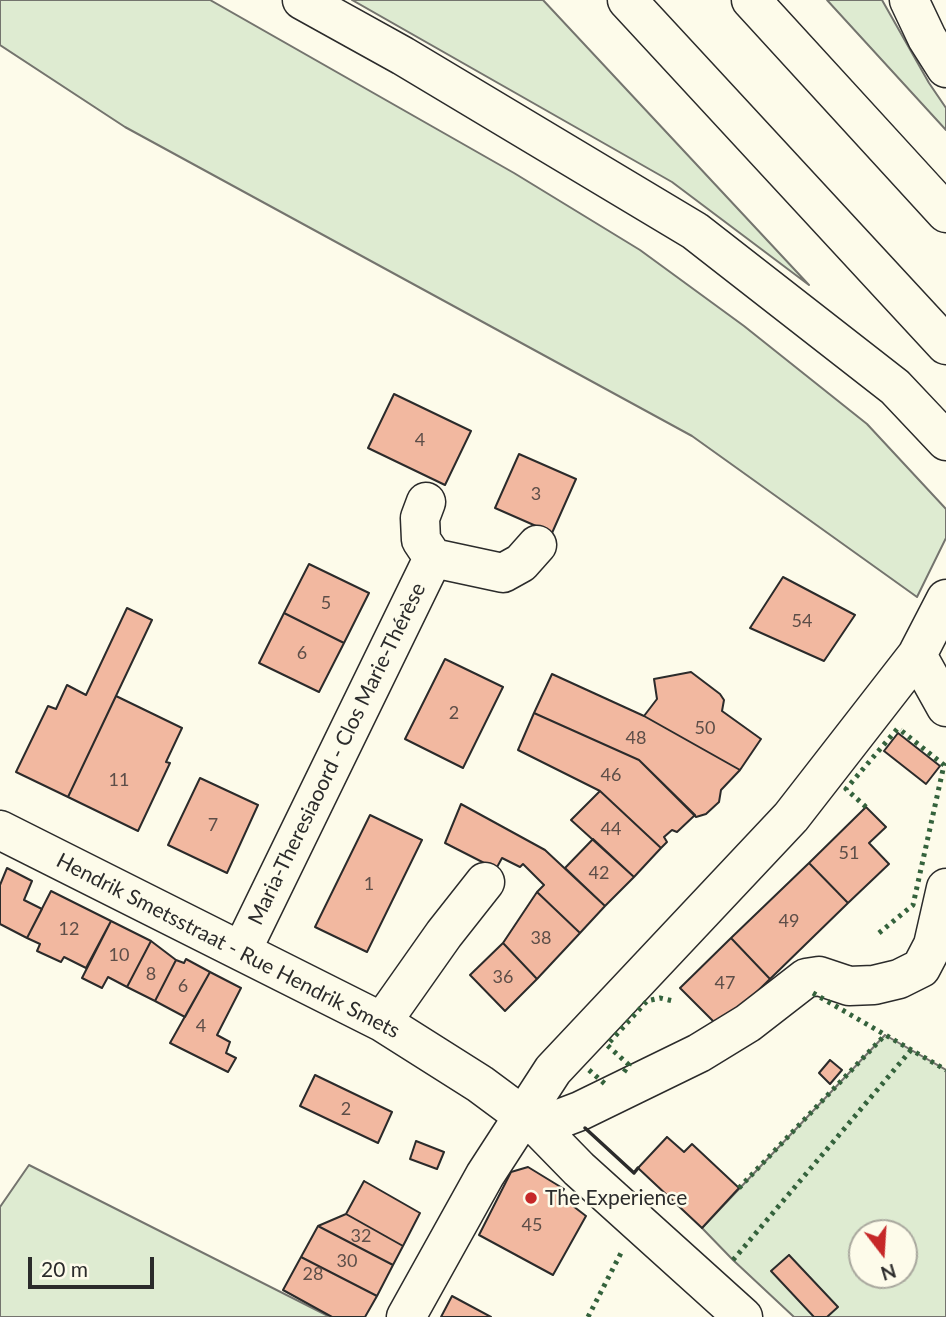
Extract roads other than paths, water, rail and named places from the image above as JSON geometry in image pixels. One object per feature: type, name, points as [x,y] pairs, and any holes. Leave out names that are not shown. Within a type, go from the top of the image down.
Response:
[{"type":"main road","points":[[302,0],[403,56],[695,231],[895,387],[946,441]]},
{"type":"main road","points":[[627,0],[946,345]]},
{"type":"main road","points":[[751,0],[946,213]]},
{"type":"main road","points":[[909,0],[927,38],[946,68]]},
{"type":"main road","points":[[426,502],[420,518],[421,540],[433,558],[503,573],[521,563],[537,545]]},
{"type":"main road","name":"Maria-Theresiaoord - Clos Marie-Thérèse","points":[[242,950],[433,558]]},
{"type":"main road","points":[[406,1317],[485,1175],[531,1120],[553,1070],[790,817],[916,655],[946,599]]},
{"type":"main road","points":[[916,655],[946,707]]},
{"type":"main road","name":"Hendrik Smetsstraat - Rue Hendrik Smets","points":[[0,830],[382,1022],[531,1120],[579,1169],[743,1317]]},
{"type":"main road","points":[[382,1022],[444,934],[485,882]]},
{"type":"main road","points":[[531,1120],[580,1111],[699,1053],[748,1023],[806,978],[819,976],[849,986],[874,985],[899,979],[921,968],[933,945],[946,888]]},
{"type":"place","name":"The Experience","points":[[531,1198]]}]
